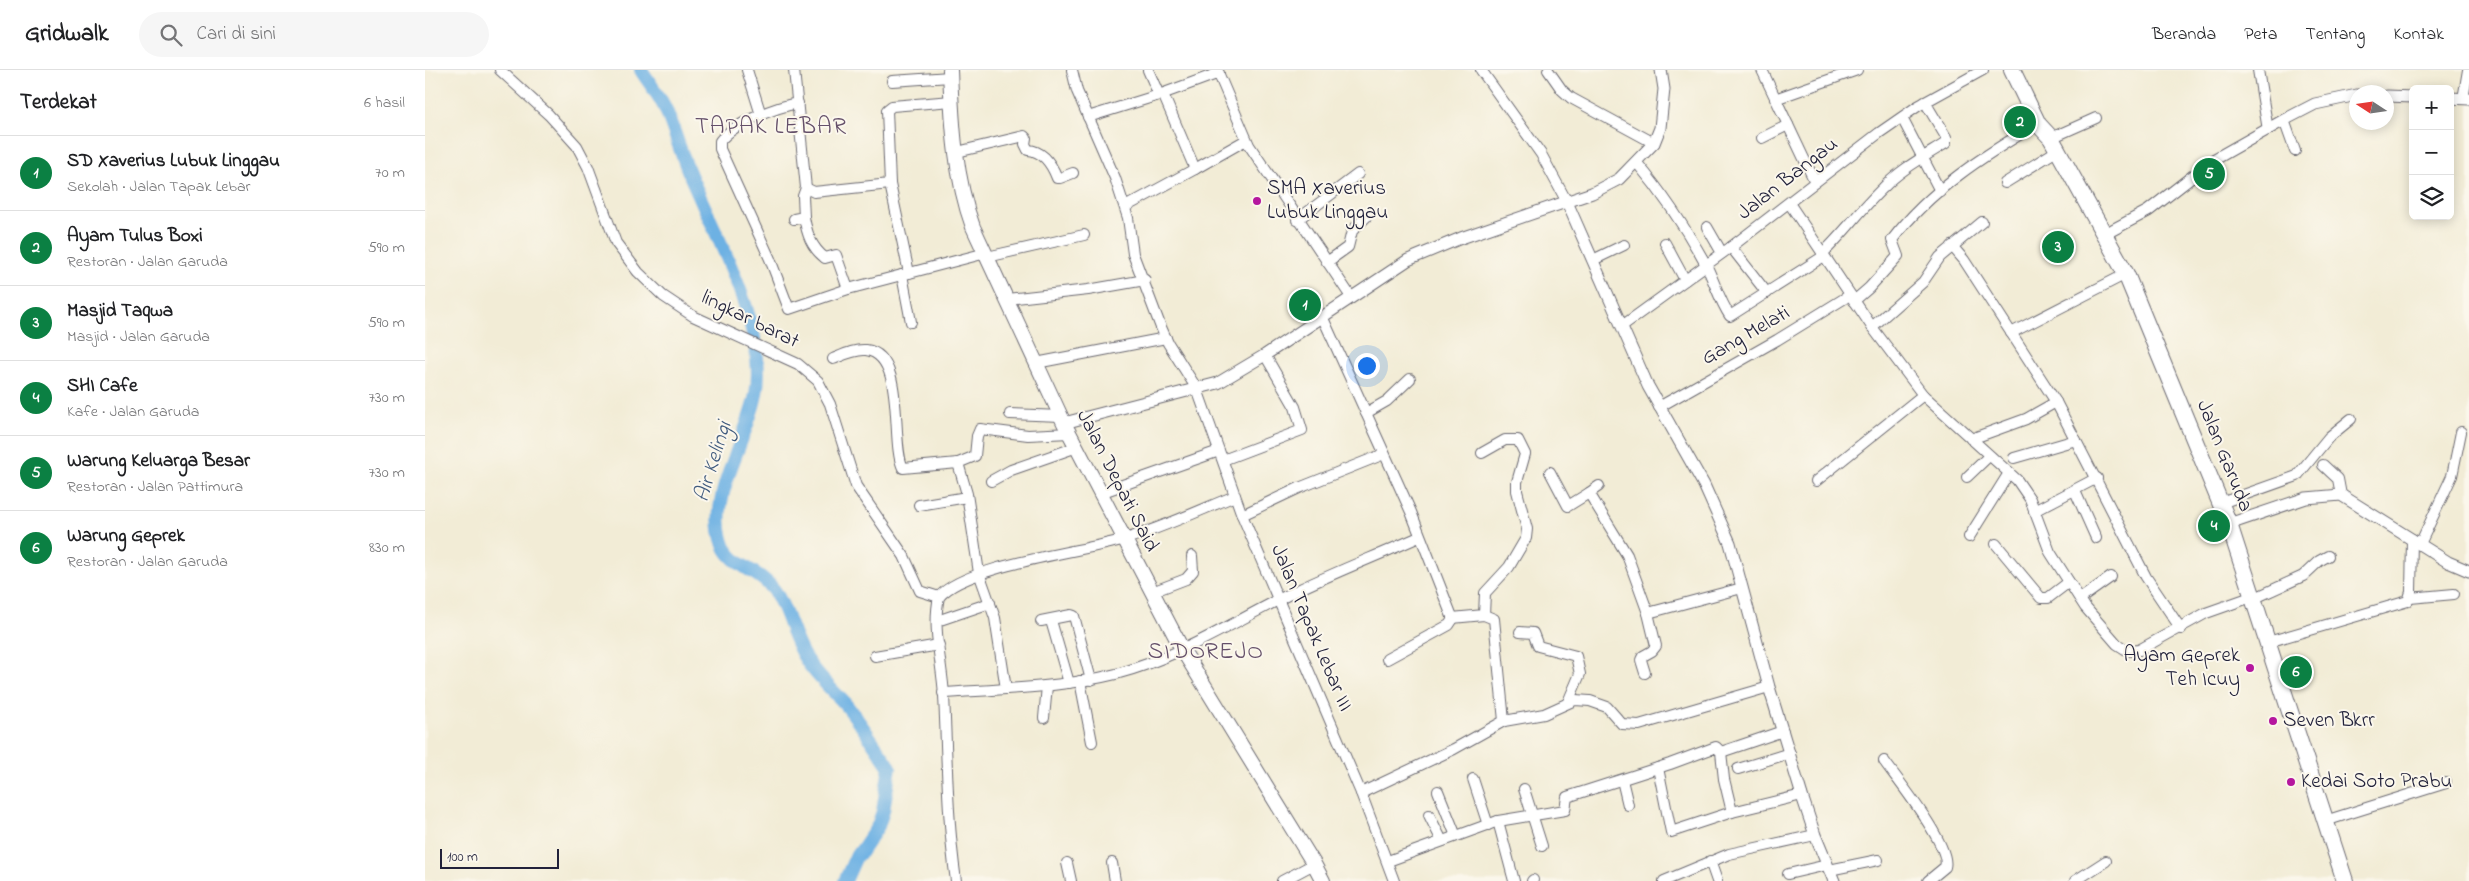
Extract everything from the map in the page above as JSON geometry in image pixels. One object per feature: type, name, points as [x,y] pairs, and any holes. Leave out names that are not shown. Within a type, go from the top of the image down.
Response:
[{"type":"highway","name":"Jalan Garuda","points":[[2012,70],[2038,124],[2054,144],[2126,274],[2221,503],[2269,642],[2345,881]]},
{"type":"main road","name":"Jalan Depati Said","points":[[950,74],[957,152],[965,206],[986,255],[1099,493],[1182,649],[1323,881]]},
{"type":"street","name":"lingkar barat","points":[[500,70],[549,115],[577,146],[589,166],[616,243],[638,272],[663,296],[693,316],[798,364],[819,381],[830,404],[849,467],[862,497],[904,556],[920,591],[939,597]]},
{"type":"street","points":[[747,70],[761,115]]},
{"type":"street","points":[[794,70],[806,188],[799,218],[812,245],[825,258],[836,256],[848,289]]},
{"type":"street","name":"Jalan Tapak Lebar III","points":[[1072,70],[1074,82],[1115,178],[1125,207],[1133,254],[1145,280],[1166,338],[1197,389],[1235,496],[1361,793],[1394,881]]},
{"type":"street","points":[[1148,70],[1195,169]]},
{"type":"street","points":[[1481,70],[1541,154],[1567,202],[1659,407],[1704,485],[1719,516],[1730,543],[1769,687],[1802,795],[1830,872]]},
{"type":"street","points":[[1548,70],[1562,90],[1571,98],[1655,143]]},
{"type":"street","points":[[833,359],[855,351],[867,350],[880,358],[890,372],[903,468],[958,463],[975,456],[977,436],[980,429],[1028,435],[1218,382],[1265,356],[1351,297],[1421,254],[1461,238],[1567,202],[1608,185],[1637,163],[1655,143],[1661,128],[1664,108],[1661,70]]},
{"type":"street","points":[[1762,70],[1815,182]]},
{"type":"street","name":"Jalan Bangau","points":[[1622,326],[1731,247],[1902,118],[1925,102],[1983,70]]},
{"type":"street","points":[[2258,70],[2268,130]]},
{"type":"street","points":[[2466,99],[2468,70]]},
{"type":"street","points":[[1088,117],[1161,95],[1218,71],[1247,140],[1297,220],[1351,297]]},
{"type":"street","points":[[1775,99],[1852,71]]},
{"type":"street","points":[[893,82],[950,74]]},
{"type":"street","points":[[2394,96],[2409,97]]},
{"type":"street","points":[[2103,235],[2148,211],[2215,159],[2284,120],[2315,104],[2349,97]]},
{"type":"street","points":[[911,322],[890,184],[886,115],[888,107],[952,100]]},
{"type":"street","points":[[1637,163],[1663,194],[1706,265],[1729,316],[1823,255],[1844,234],[1883,187],[1946,143],[1947,140],[1925,102]]},
{"type":"street","points":[[797,103],[761,115],[724,136],[719,144],[773,266],[787,307],[792,310],[848,289],[905,274],[1084,235]]},
{"type":"street","points":[[1902,118],[1940,191],[1988,154],[2038,124]]},
{"type":"street","points":[[2005,183],[2054,144],[2096,118]]},
{"type":"street","points":[[2284,120],[2295,151]]},
{"type":"street","points":[[1761,138],[1788,125]]},
{"type":"street","points":[[957,152],[1024,136],[1028,150],[1036,151],[1052,165],[1057,178],[1073,173]]},
{"type":"street","points":[[1125,207],[1247,140]]},
{"type":"street","points":[[1297,220],[1358,174]]},
{"type":"street","points":[[806,188],[814,192],[890,184]]},
{"type":"street","name":"Gang Melati","points":[[1659,407],[1869,288],[1898,256],[1891,243],[1895,236],[1917,211],[1940,191]]},
{"type":"street","points":[[1789,203],[1871,327],[1923,394],[2022,487],[2034,511],[2043,538],[2069,582],[2112,639],[2128,651],[2139,650],[2181,629],[2206,613],[2254,597],[2303,576],[2319,561],[2328,556]]},
{"type":"street","points":[[1327,262],[1349,247],[1352,231],[1369,214]]},
{"type":"street","points":[[1871,327],[1923,282],[1936,262],[1982,222]]},
{"type":"street","points":[[1707,227],[1722,253]]},
{"type":"street","points":[[1665,243],[1685,280]]},
{"type":"street","points":[[1593,260],[1624,245]]},
{"type":"street","points":[[1953,246],[2056,402],[2149,581],[2181,629]]},
{"type":"street","points":[[1731,247],[1767,293]]},
{"type":"street","points":[[2011,332],[2126,274]]},
{"type":"street","points":[[1007,299],[1088,290],[1145,280]]},
{"type":"street","points":[[1322,316],[1411,512],[1419,537],[1452,618],[1449,625],[1387,659]]},
{"type":"street","points":[[1037,363],[1166,338]]},
{"type":"street","points":[[1099,493],[1302,430],[1295,407],[1265,356]]},
{"type":"street","points":[[1366,413],[1387,401],[1409,380]]},
{"type":"street","points":[[1817,480],[1923,394]]},
{"type":"street","points":[[1971,439],[2026,419],[2056,402]]},
{"type":"street","points":[[1010,414],[1065,424]]},
{"type":"street","points":[[2221,503],[2297,476],[2329,438],[2351,419]]},
{"type":"street","points":[[2410,598],[2416,541],[2452,476],[2461,432]]},
{"type":"street","points":[[1481,453],[1511,438],[1519,440],[1522,445],[1525,454],[1517,482],[1517,491],[1527,530],[1525,538],[1509,567],[1485,593],[1484,615]]},
{"type":"street","points":[[2014,458],[2076,440]]},
{"type":"street","points":[[991,481],[1011,470],[1077,447]]},
{"type":"street","points":[[1243,515],[1299,488],[1384,454]]},
{"type":"street","points":[[1967,477],[1989,456]]},
{"type":"street","points":[[958,463],[967,497],[979,573],[995,618],[1006,689]]},
{"type":"street","points":[[2323,465],[2338,479],[2341,495]]},
{"type":"street","points":[[1550,472],[1568,506],[1599,486]]},
{"type":"street","points":[[1969,537],[2009,473]]},
{"type":"street","points":[[2034,511],[2097,478]]},
{"type":"street","points":[[2075,490],[2096,538]]},
{"type":"street","points":[[1589,493],[1627,556],[1648,613],[1656,646],[1643,656],[1641,660],[1645,673]]},
{"type":"street","points":[[2229,524],[2306,498],[2341,495],[2448,562],[2469,570]]},
{"type":"street","points":[[956,881],[950,838],[943,694],[937,621],[939,597],[951,586],[979,573],[1124,540],[1235,496]]},
{"type":"street","points":[[919,505],[967,497]]},
{"type":"street","points":[[943,694],[1047,686],[1091,680],[1147,664],[1182,649],[1297,591],[1419,537]]},
{"type":"street","points":[[1996,544],[2041,598],[2048,598],[2069,582]]},
{"type":"street","points":[[1152,592],[1186,579],[1193,571],[1192,556]]},
{"type":"street","points":[[2080,599],[2111,577]]},
{"type":"street","points":[[1648,613],[1742,588]]},
{"type":"street","points":[[2269,642],[2408,601],[2410,598],[2454,594]]},
{"type":"street","points":[[937,621],[990,603]]},
{"type":"street","points":[[1041,621],[1071,614],[1075,616],[1091,680]]},
{"type":"street","points":[[1452,618],[1484,615],[1494,619],[1496,624],[1504,721]]},
{"type":"street","points":[[1052,624],[1069,683]]},
{"type":"street","points":[[1520,632],[1533,633],[1538,646],[1576,656],[1580,674],[1568,702]]},
{"type":"street","points":[[875,656],[939,644]]},
{"type":"street","points":[[1080,681],[1091,742]]},
{"type":"street","points":[[1044,718],[1047,686]]},
{"type":"street","points":[[1361,793],[1454,749],[1504,721],[1544,714],[1568,702],[1584,700],[1598,703],[1611,710],[1622,724],[1639,725],[1769,687]]},
{"type":"street","points":[[1721,752],[1783,731]]},
{"type":"street","points":[[1388,861],[1498,822],[1565,810],[1567,798],[1658,768],[1713,747],[1719,747],[1721,752],[1724,779],[1732,812]]},
{"type":"street","points":[[1738,769],[1790,753]]},
{"type":"street","points":[[1884,761],[1924,816],[1945,856],[1945,867],[1928,881]]},
{"type":"street","points":[[1658,768],[1671,832],[1732,812],[1802,795]]},
{"type":"street","points":[[1473,779],[1488,825]]},
{"type":"street","points":[[1622,780],[1628,805]]},
{"type":"street","points":[[2325,822],[2446,783]]},
{"type":"street","points":[[1524,789],[1542,846]]},
{"type":"street","points":[[1438,791],[1456,836]]},
{"type":"street","points":[[1429,815],[1442,841]]},
{"type":"street","points":[[1498,822],[1514,881]]},
{"type":"street","points":[[1665,881],[1729,854],[1815,835]]},
{"type":"street","points":[[1788,874],[1830,872],[1878,860]]},
{"type":"street","points":[[1710,861],[1717,881]]},
{"type":"street","points":[[2075,881],[2106,861]]},
{"type":"street","points":[[1067,864],[1071,881]]},
{"type":"street","points":[[1113,864],[1115,881]]},
{"type":"street","points":[[1282,881],[1314,864]]},
{"type":"waterway","name":"Air Kelingi","points":[[641,70],[666,110],[688,170],[736,280],[747,310],[754,340],[758,368],[756,394],[752,411],[725,485],[719,522],[722,539],[731,556],[761,577],[774,590],[800,650],[809,665],[847,706],[890,767],[883,811],[878,826],[860,853],[857,854],[845,881]]},
{"type":"place","name":"Ayam Tulus Boxi","points":[[2020,122]]},
{"type":"place","name":"Warung Keluarga Besar","points":[[2209,174]]},
{"type":"place","name":"SMA Xaverius Lubuk Linggau","points":[[1257,201]]},
{"type":"place","name":"Masjid Taqwa","points":[[2058,247]]},
{"type":"place","name":"SD Xaverius Lubuk Linggau","points":[[1305,305]]},
{"type":"place","name":"SHI Cafe","points":[[2214,526]]},
{"type":"place","name":"Ayam Geprek Teh Icuy","points":[[2250,668]]},
{"type":"place","name":"Warung Geprek","points":[[2296,672]]},
{"type":"place","name":"Seven Bkrr","points":[[2273,721]]},
{"type":"place","name":"Kedai Soto Prabu","points":[[2291,782]]},
{"type":"district","name":"TAPAK LEBAR","points":[[771,127]]},
{"type":"district","name":"SIDOREJO","points":[[1206,652]]}]
